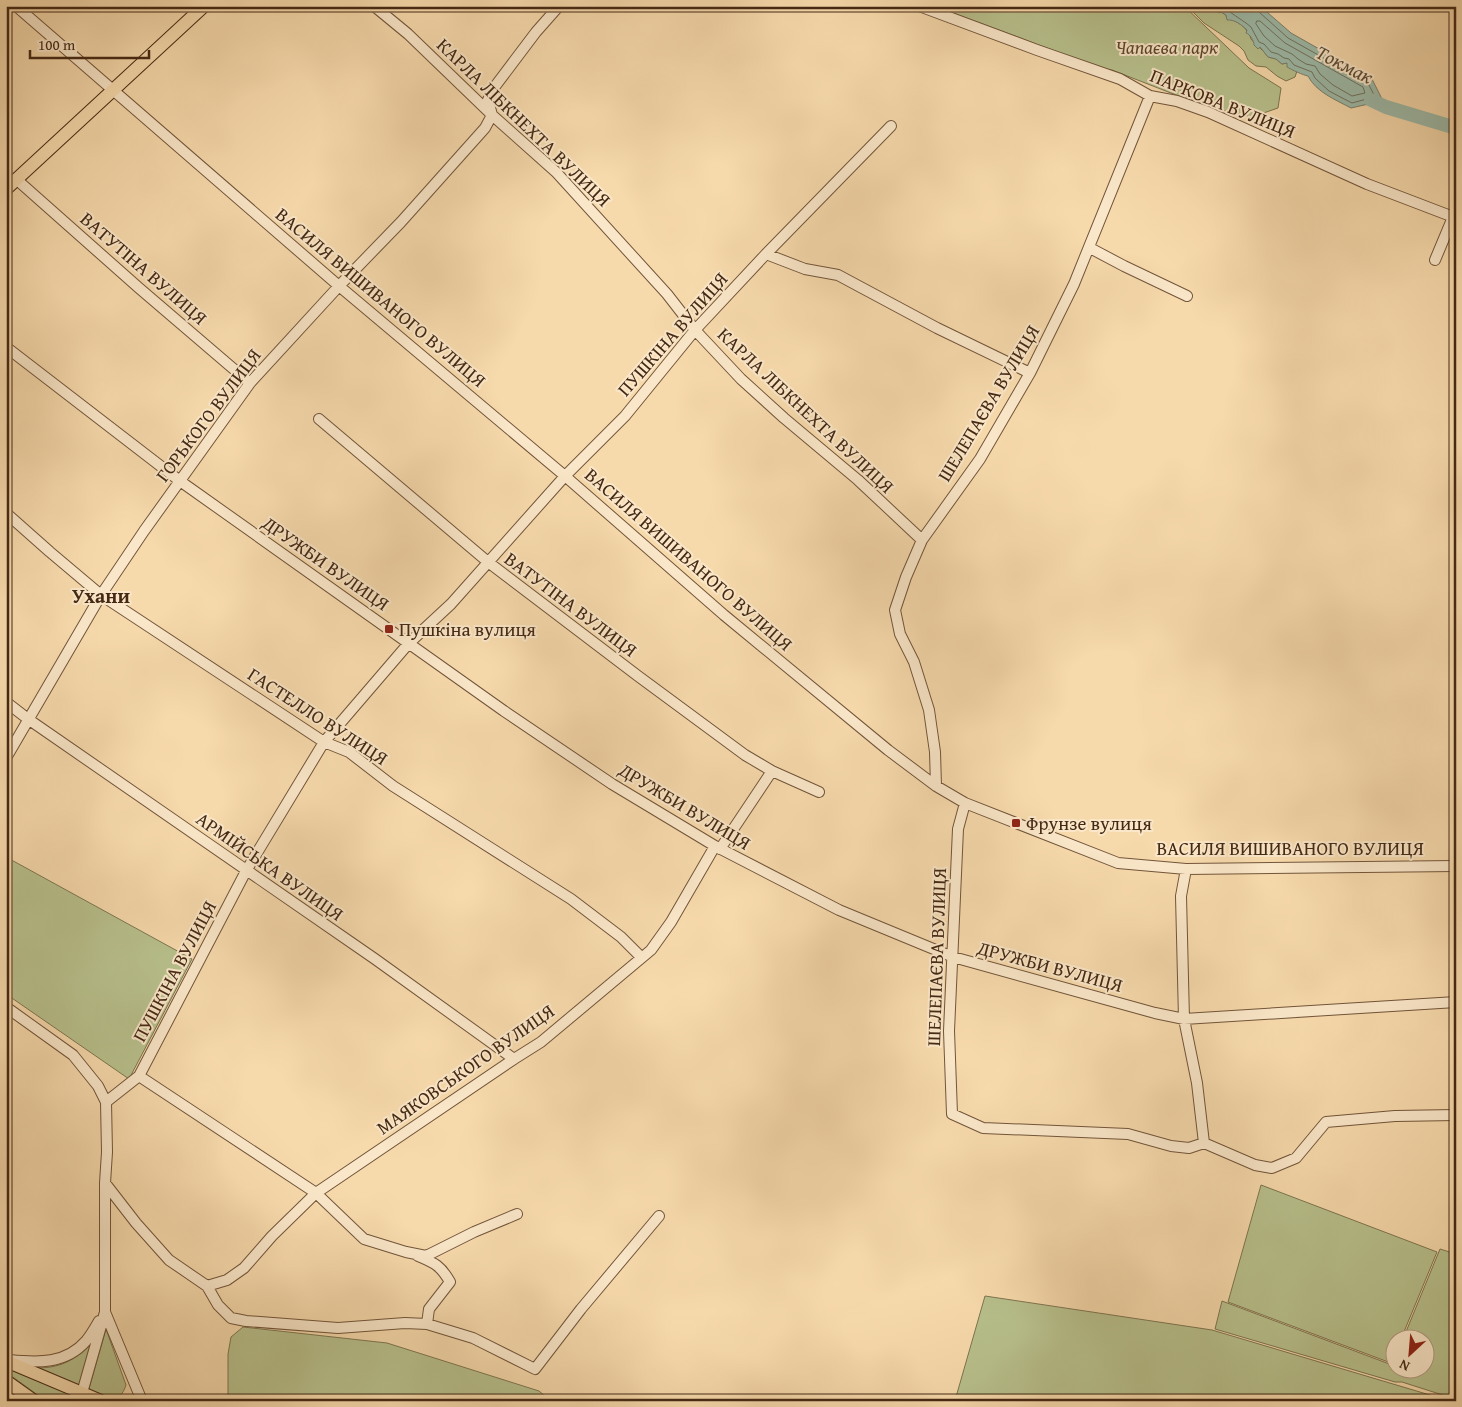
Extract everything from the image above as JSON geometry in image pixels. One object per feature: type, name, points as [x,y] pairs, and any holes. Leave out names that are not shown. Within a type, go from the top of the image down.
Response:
[{"type":"main road","points":[[6,189],[204,6]]},
{"type":"main road","points":[[6,1360],[81,1397],[100,1401]]},
{"type":"main road","points":[[6,1381],[34,1401]]},
{"type":"street","name":"ВАСИЛЯ ВИШИВАНОГО ВУЛИЦЯ","points":[[16,6],[732,621],[888,750],[936,786],[965,802],[1118,863],[1186,869],[1456,866]]},
{"type":"street","name":"КАРЛА ЛІБКНЕХТА ВУЛИЦЯ","points":[[374,6],[408,34],[492,115],[556,172],[668,294],[694,330],[741,379],[858,480],[922,540]]},
{"type":"street","points":[[492,115],[488,100],[492,89],[558,6]]},
{"type":"street","name":"ПАРКОВА ВУЛИЦЯ","points":[[919,6],[1120,79],[1150,96],[1177,101],[1208,112],[1367,184],[1454,217]]},
{"type":"street","name":"ШЕЛЕПАЄВА ВУЛИЦЯ","points":[[936,786],[935,752],[929,710],[914,662],[900,634],[895,610],[906,577],[922,540],[980,459],[1030,373],[1090,248],[1150,96]]},
{"type":"street","name":"ГОРЬКОГО ВУЛИЦЯ","points":[[6,758],[101,595],[250,383],[401,222],[485,128],[492,115]]},
{"type":"street","name":"ПУШКІНА ВУЛИЦЯ","points":[[106,1102],[139,1076],[246,871],[324,742],[409,643],[450,604],[564,476],[625,416],[694,330],[891,126]]},
{"type":"street","name":"ВАТУТІНА ВУЛИЦЯ","points":[[16,179],[250,383]]},
{"type":"street","points":[[1435,260],[1454,217]]},
{"type":"street","points":[[1090,248],[1188,296]]},
{"type":"street","points":[[766,254],[805,268],[838,276],[937,328],[1030,373]]},
{"type":"street","name":"ДРУЖБИ ВУЛИЦЯ","points":[[6,347],[180,481],[504,711],[612,784],[717,847],[839,910],[952,957],[1155,1013],[1184,1019],[1456,1002]]},
{"type":"street","name":"ВАТУТІНА ВУЛИЦЯ","points":[[319,419],[488,562],[645,682],[745,755],[772,771],[819,792]]},
{"type":"street","name":"ГАСТЕЛЛО ВУЛИЦЯ","points":[[6,513],[101,595],[324,742],[349,752],[393,786],[571,899],[620,937],[642,957]]},
{"type":"street","name":"АРМІЙСЬКА ВУЛИЦЯ","points":[[6,702],[514,1058]]},
{"type":"street","name":"МАЯКОВСЬКОГО ВУЛИЦЯ","points":[[207,1286],[227,1280],[244,1268],[272,1236],[316,1194],[514,1058],[542,1042],[651,950],[671,922],[717,847],[772,771]]},
{"type":"street","name":"ШЕЛЕПАЄВА ВУЛИЦЯ","points":[[965,802],[958,829],[952,957],[949,1031],[952,1114],[983,1128],[1128,1134],[1171,1146],[1189,1148],[1204,1143]]},
{"type":"street","points":[[1186,869],[1181,896],[1184,1019],[1197,1083],[1204,1143],[1255,1165],[1272,1168],[1296,1158],[1326,1122],[1395,1116],[1456,1115]]},
{"type":"street","points":[[6,1008],[72,1055],[98,1086],[106,1102],[107,1152],[104,1183],[105,1312],[81,1397]]},
{"type":"street","points":[[139,1076],[316,1194],[364,1239],[431,1261],[444,1271],[450,1282],[429,1309],[427,1324]]},
{"type":"street","points":[[104,1183],[169,1260],[207,1286],[218,1305],[231,1318],[246,1321],[338,1328],[405,1323],[427,1324],[473,1338],[535,1370],[581,1309],[659,1216]]},
{"type":"street","points":[[406,1252],[426,1256],[474,1232],[517,1214]]},
{"type":"street","points":[[6,1360],[35,1363],[51,1362],[66,1357],[86,1341],[105,1312]]},
{"type":"street","points":[[105,1312],[142,1401]]},
{"type":"green space","name":"Чапаєва парк","points":[[935,6],[1184,6],[1249,68],[1281,88],[1278,108],[1252,117],[1199,104],[1112,70],[1103,69]]},
{"type":"green space","points":[[1187,6],[1215,6],[1216,9],[1226,15],[1227,19],[1235,21],[1243,27],[1251,39],[1268,57],[1276,59],[1282,64],[1287,63],[1297,71],[1295,77],[1286,81],[1266,67],[1256,66],[1248,60],[1244,51],[1239,46],[1204,23]]},
{"type":"green space","points":[[6,857],[192,959],[129,1079],[6,994]]},
{"type":"green space","points":[[1261,1185],[1437,1252],[1405,1330],[1384,1330],[1384,1360],[1228,1302]]},
{"type":"green space","points":[[1440,1249],[1456,1254],[1456,1396],[1449,1397],[1402,1382],[1388,1380],[1434,1380],[1434,1330],[1407,1330]]},
{"type":"green space","points":[[985,1296],[1212,1330],[1450,1401],[952,1401],[956,1397]]},
{"type":"green space","points":[[1222,1301],[1384,1362],[1384,1379],[1215,1329]]},
{"type":"green space","points":[[243,1327],[387,1343],[539,1391],[551,1401],[228,1401],[228,1354],[231,1337]]},
{"type":"green space","points":[[106,1329],[126,1385],[123,1392],[115,1399],[105,1399],[88,1392]]},
{"type":"green space","points":[[94,1336],[78,1388],[36,1368],[46,1368],[70,1361],[82,1351]]},
{"type":"green space","points":[[6,1366],[75,1396],[74,1401],[46,1401],[6,1372]]},
{"type":"water","points":[[1215,6],[1260,6],[1291,33],[1372,79],[1386,107],[1373,103],[1351,108],[1333,99],[1316,87],[1308,76],[1287,67],[1287,63],[1282,64],[1276,59],[1268,57],[1260,47],[1258,49],[1254,45],[1252,38],[1246,33],[1247,30],[1235,21],[1227,20],[1226,15],[1216,11]]},
{"type":"waterway","name":"Токмак","points":[[1371,100],[1386,107],[1456,128]]},
{"type":"place","name":"Пушкіна вулиця","points":[[389,629]]},
{"type":"place","name":"Фрунзе вулиця","points":[[1016,823]]},
{"type":"district","name":"Ухани","points":[[101,595]]}]
